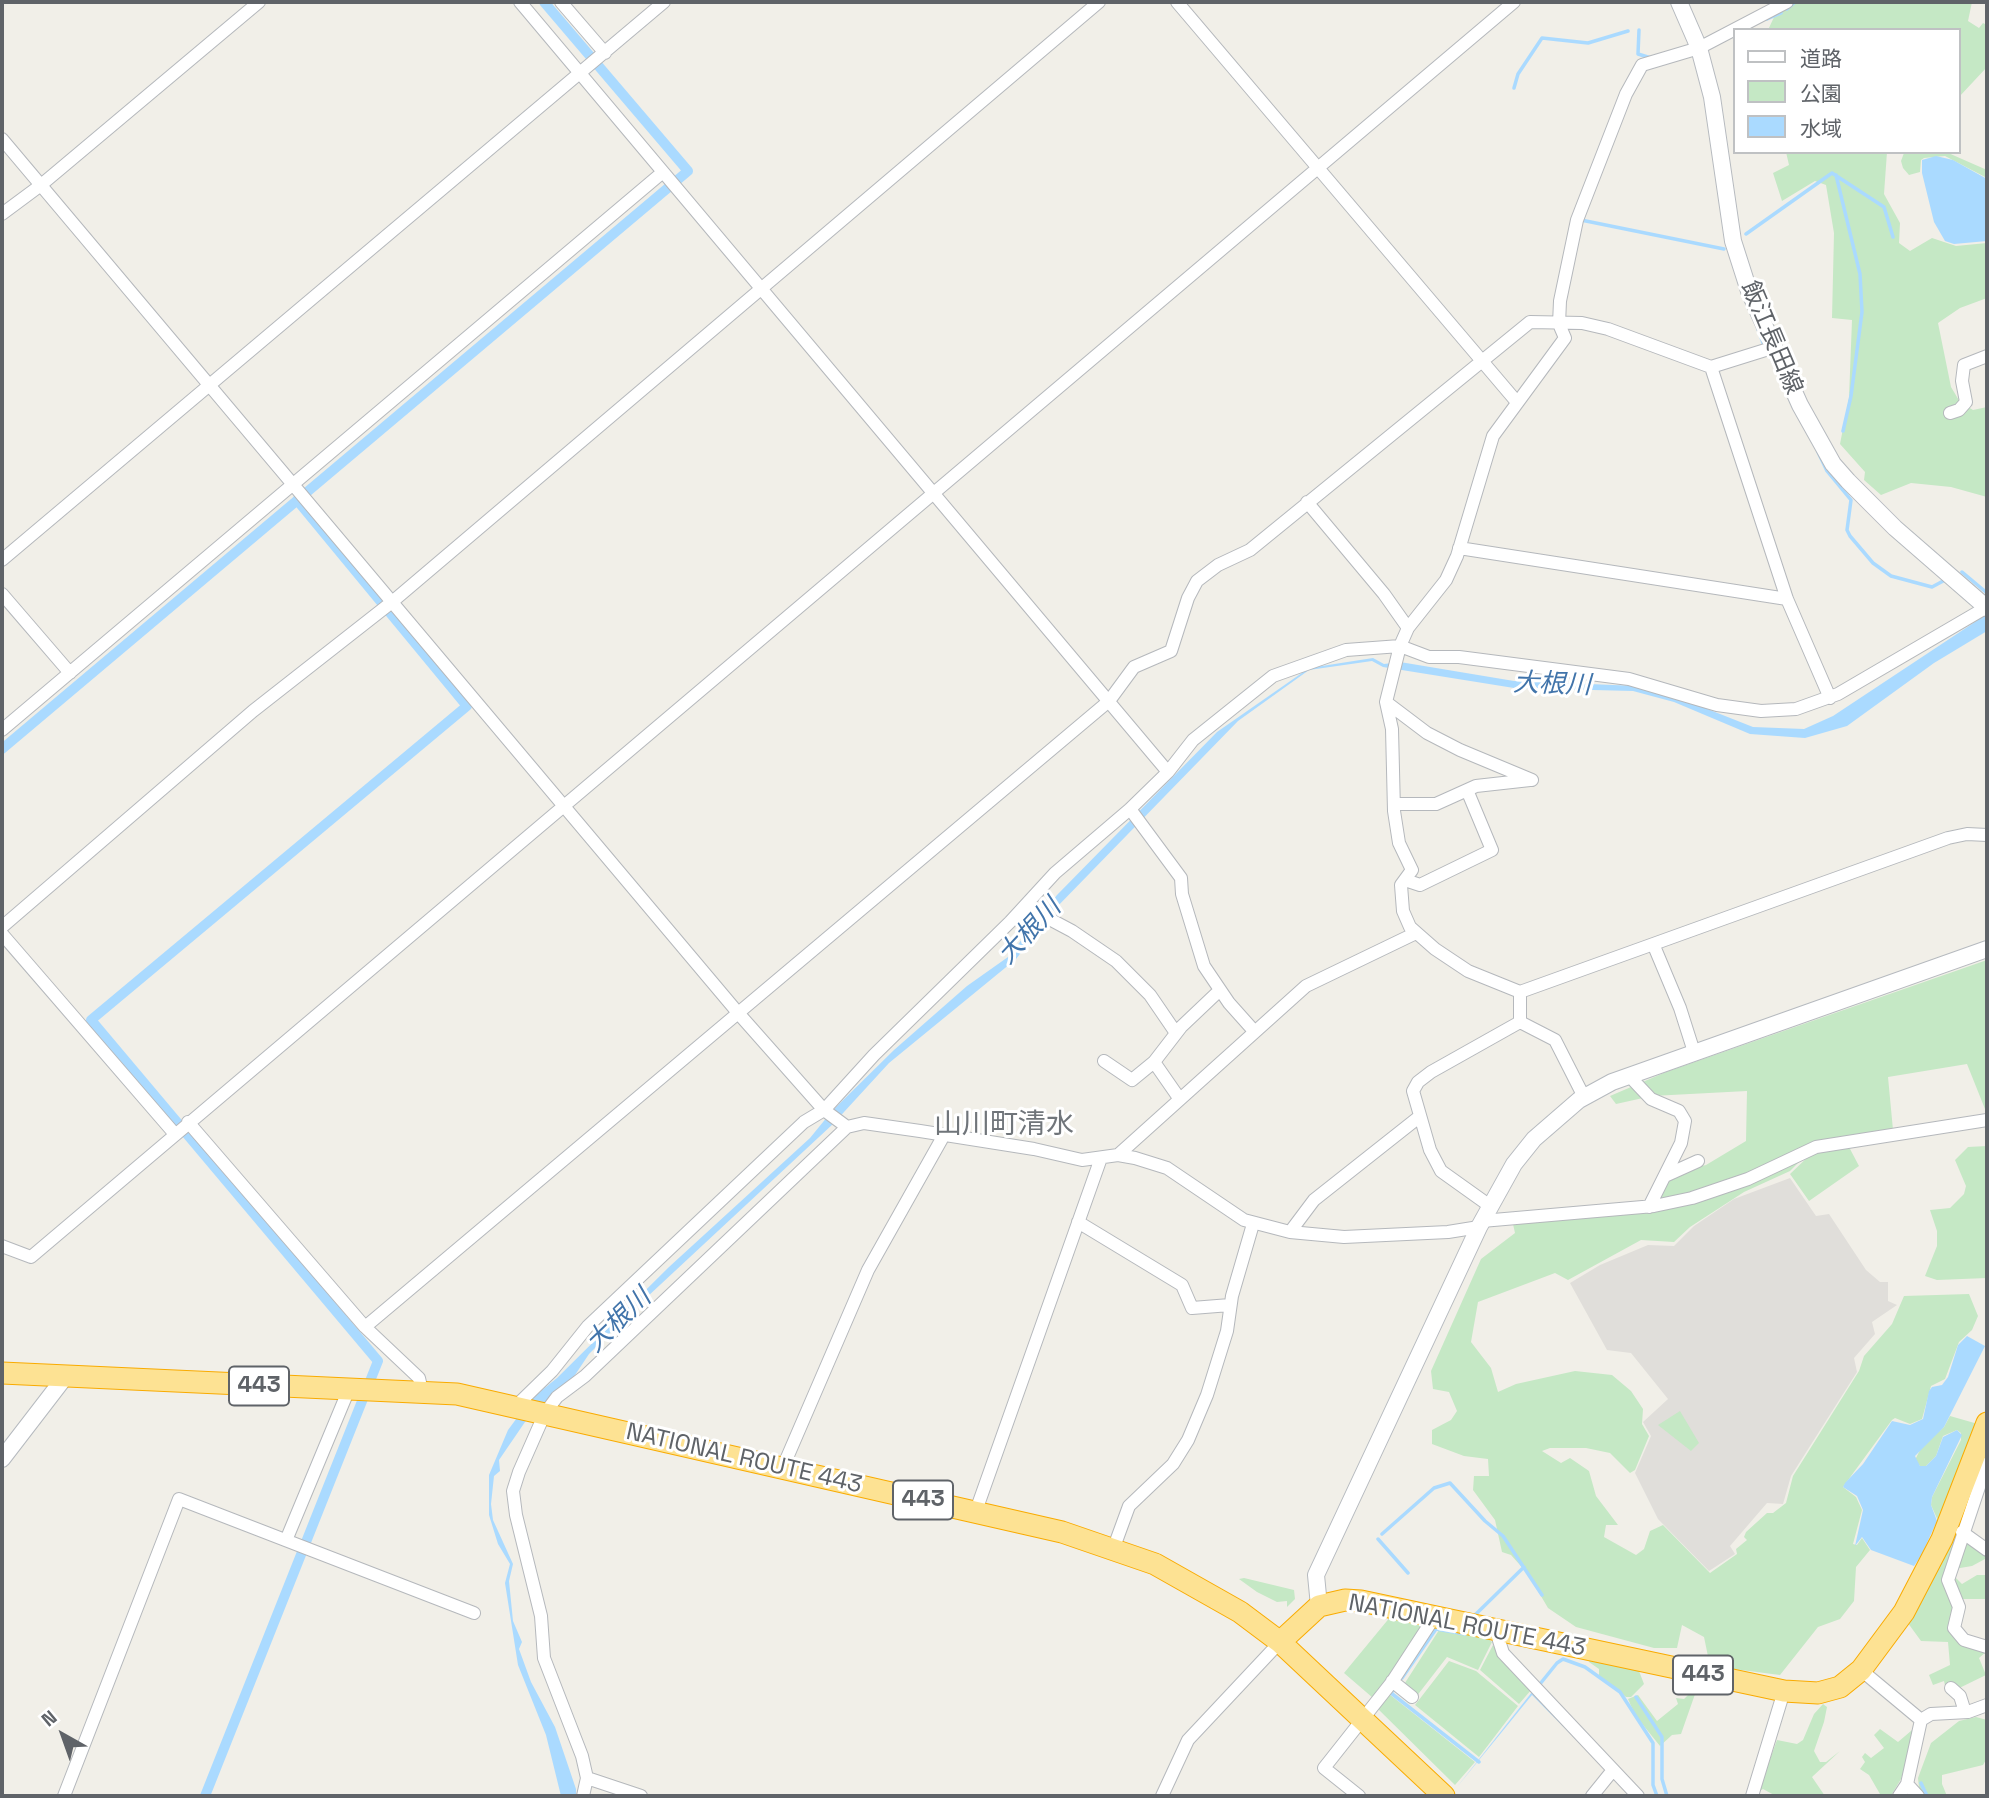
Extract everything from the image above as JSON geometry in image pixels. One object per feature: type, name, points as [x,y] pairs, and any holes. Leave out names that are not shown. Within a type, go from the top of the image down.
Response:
[{"type":"highway","name":"NATIONAL ROUTE 443","points":[[2,1374],[457,1394],[783,1467],[1062,1532],[1114,1547],[1155,1564],[1210,1593],[1280,1642],[1319,1606],[1345,1600],[1361,1601],[1784,1691],[1818,1693],[1840,1687],[1861,1670],[1904,1612],[1942,1539],[1987,1427]]},
{"type":"highway","name":"443","points":[[1280,1642],[1444,1796]]},
{"type":"street","points":[[2,214],[41,185],[259,2]]},
{"type":"street","points":[[520,2],[935,491],[1168,772]]},
{"type":"street","points":[[562,2],[605,53]]},
{"type":"street","points":[[2,560],[664,2]]},
{"type":"street","points":[[2,927],[253,711],[392,602],[1099,2]]},
{"type":"street","points":[[1177,2],[1516,401]]},
{"type":"street","points":[[2,1246],[31,1256],[1514,2]]},
{"type":"street","name":"飯江長田線","points":[[1679,2],[1699,48],[1712,97],[1733,241],[1749,290],[1800,405],[1833,464],[1895,528],[1987,607]]},
{"type":"street","points":[[1737,28],[1787,2]]},
{"type":"street","points":[[1734,30],[1699,48],[1642,65],[1626,94],[1577,220],[1560,300],[1559,324],[1565,338],[1516,401],[1493,436],[1459,548],[1446,580],[1408,628],[1401,646],[1386,702],[1392,729],[1394,804],[1399,843],[1412,870],[1401,885],[1403,911],[1416,933],[1468,971],[1520,992],[1948,838],[1967,834],[1987,835]]},
{"type":"street","points":[[2,139],[739,1014],[825,1110],[847,1127]]},
{"type":"street","points":[[2,730],[663,172]]},
{"type":"street","points":[[365,1327],[1109,701],[1134,667],[1171,651],[1188,598],[1197,582],[1219,565],[1250,550],[1530,322],[1582,323],[1608,329],[1712,367],[1775,347]]},
{"type":"street","points":[[1950,413],[1959,410],[1966,402],[1964,365],[1987,356]]},
{"type":"street","points":[[1712,367],[1787,599],[1830,698]]},
{"type":"street","points":[[1307,502],[1384,594],[1408,628]]},
{"type":"street","points":[[1459,548],[1787,599]]},
{"type":"street","points":[[2,594],[70,673]]},
{"type":"street","points":[[515,1407],[552,1371],[588,1326],[804,1122],[825,1110],[874,1055],[1055,873],[1131,810],[1168,772],[1193,740],[1273,676],[1346,650],[1401,646],[1429,657],[1459,657],[1629,679],[1717,705],[1761,711],[1796,709],[1830,698],[1987,607]]},
{"type":"street","points":[[1386,702],[1427,733],[1532,780],[1476,786],[1436,804],[1394,804]]},
{"type":"street","points":[[1405,880],[1420,885],[1492,850],[1467,790]]},
{"type":"street","points":[[1131,810],[1181,878],[1182,894],[1204,966],[1254,1031]]},
{"type":"street","points":[[1025,906],[1072,931],[1116,961],[1150,995],[1176,1033]]},
{"type":"street","points":[[1118,1155],[1306,986],[1325,974],[1416,933]]},
{"type":"street","points":[[2,934],[365,1327],[419,1378],[422,1391]]},
{"type":"street","points":[[1654,946],[1680,1008],[1694,1052]]},
{"type":"street","points":[[1319,1606],[1316,1576],[1480,1224],[1514,1164],[1534,1139],[1584,1097],[1612,1082],[1987,949]]},
{"type":"street","points":[[1104,1061],[1132,1080],[1154,1062],[1176,1033],[1220,990]]},
{"type":"street","points":[[1520,992],[1520,1022]]},
{"type":"street","points":[[1520,1022],[1555,1040],[1584,1097]]},
{"type":"street","points":[[1490,1206],[1441,1171],[1419,1117],[1413,1091],[1418,1082],[1520,1022]]},
{"type":"street","points":[[1154,1062],[1179,1098]]},
{"type":"street","points":[[1634,1081],[1651,1099],[1676,1109],[1683,1115],[1685,1126],[1680,1146],[1667,1175],[1648,1207]]},
{"type":"street","points":[[1290,1233],[1314,1200],[1419,1117]]},
{"type":"street","points":[[583,1796],[587,1778],[544,1658],[541,1616],[513,1491],[545,1413],[557,1396],[585,1376],[847,1127],[864,1123],[1083,1160],[1118,1155],[1167,1168],[1200,1188],[1222,1207],[1254,1224],[1290,1233],[1345,1237],[1448,1232],[1480,1224],[1648,1207],[1692,1198],[1748,1179],[1816,1147],[1987,1121]]},
{"type":"street","points":[[783,1467],[867,1269],[944,1135]]},
{"type":"street","points":[[1667,1175],[1701,1162],[1680,1146]]},
{"type":"street","points":[[978,1505],[1101,1157]]},
{"type":"street","points":[[1078,1222],[1182,1285],[1192,1308],[1230,1305]]},
{"type":"street","points":[[1114,1547],[1129,1506],[1173,1464],[1188,1440],[1207,1395],[1227,1331],[1230,1305],[1254,1224]]},
{"type":"street","points":[[2,1459],[65,1377]]},
{"type":"street","points":[[287,1538],[349,1389]]},
{"type":"street","points":[[1987,1463],[1948,1580],[1959,1607],[1954,1628],[1964,1640],[1987,1647]]},
{"type":"street","points":[[64,1796],[179,1499],[287,1538],[474,1612]]},
{"type":"street","points":[[1962,1532],[1987,1550]]},
{"type":"street","points":[[1359,1796],[1324,1768],[1392,1681],[1435,1616]]},
{"type":"street","points":[[1495,1629],[1503,1653],[1638,1796]]},
{"type":"street","points":[[1162,1796],[1188,1740],[1280,1642]]},
{"type":"street","points":[[1861,1670],[1926,1712],[1965,1712],[1987,1705]]},
{"type":"street","points":[[1392,1681],[1412,1698]]},
{"type":"street","points":[[1951,1688],[1960,1696],[1965,1712]]},
{"type":"street","points":[[1752,1796],[1784,1691]]},
{"type":"street","points":[[1899,1796],[1907,1784],[1926,1712]]},
{"type":"street","points":[[1592,1796],[1614,1770]]},
{"type":"street","points":[[587,1778],[641,1796]]},
{"type":"street","points":[[1907,1784],[1918,1796]]},
{"type":"shaded area","points":[[1790,1178],[1816,1216],[1829,1214],[1866,1270],[1880,1282],[1888,1282],[1888,1301],[1897,1305],[1872,1322],[1875,1334],[1854,1358],[1857,1372],[1791,1476],[1783,1504],[1767,1503],[1730,1546],[1735,1554],[1709,1571],[1658,1519],[1635,1473],[1651,1436],[1643,1422],[1668,1399],[1631,1353],[1607,1350],[1570,1283],[1600,1265],[1648,1245],[1674,1246],[1694,1226],[1734,1199]]},
{"type":"green space","points":[[1792,2],[1972,2],[1968,21],[1979,28],[1983,23],[1987,25],[1987,67],[1961,95],[1961,28],[1769,28],[1775,15]]},
{"type":"green space","points":[[1786,154],[1887,154],[1884,194],[1900,223],[1899,243],[1910,251],[1932,238],[1956,246],[1987,243],[1987,298],[1960,308],[1938,323],[1951,387],[1960,402],[1973,410],[1987,407],[1987,497],[1951,487],[1911,483],[1881,495],[1864,480],[1865,472],[1840,444],[1849,398],[1852,320],[1832,318],[1834,233],[1826,185],[1815,181],[1782,201],[1773,173],[1789,165]]},
{"type":"green space","points":[[1904,154],[1951,154],[1987,170],[1987,178],[1945,156],[1924,158],[1921,160],[1920,172],[1909,175],[1901,161]]},
{"type":"green space","points":[[1987,960],[1987,1114],[1967,1064],[1888,1077],[1893,1130],[1761,1170],[1696,1193],[1656,1202],[1667,1183],[1682,1171],[1706,1165],[1746,1141],[1747,1091],[1652,1096],[1616,1104],[1610,1096],[1666,1072]]},
{"type":"green space","points":[[1987,1146],[1987,1278],[1937,1280],[1925,1276],[1937,1246],[1937,1231],[1930,1210],[1950,1208],[1964,1194],[1966,1186],[1955,1160],[1968,1147]]},
{"type":"green space","points":[[1849,1147],[1859,1166],[1809,1201],[1790,1174],[1811,1154]]},
{"type":"green space","points":[[1807,1154],[1790,1171],[1744,1192],[1690,1227],[1674,1242],[1641,1240],[1568,1280],[1555,1273],[1478,1302],[1471,1342],[1491,1368],[1498,1392],[1516,1384],[1575,1371],[1612,1375],[1631,1391],[1643,1409],[1642,1424],[1649,1436],[1635,1470],[1630,1473],[1610,1453],[1586,1448],[1550,1448],[1542,1451],[1561,1463],[1570,1458],[1589,1471],[1596,1496],[1618,1525],[1606,1525],[1604,1537],[1636,1555],[1644,1549],[1650,1531],[1663,1525],[1710,1573],[1737,1554],[1736,1549],[1747,1540],[1744,1537],[1746,1532],[1767,1513],[1773,1513],[1786,1503],[1793,1476],[1859,1371],[1864,1356],[1892,1324],[1904,1296],[1969,1294],[1978,1316],[1972,1330],[1959,1342],[1945,1379],[1931,1386],[1922,1419],[1910,1424],[1895,1418],[1892,1420],[1843,1487],[1856,1497],[1862,1510],[1853,1544],[1857,1545],[1862,1538],[1870,1550],[1856,1567],[1854,1601],[1840,1619],[1818,1627],[1780,1675],[1710,1666],[1704,1637],[1682,1625],[1677,1648],[1654,1648],[1576,1627],[1548,1608],[1528,1574],[1511,1555],[1502,1552],[1495,1520],[1473,1490],[1474,1476],[1489,1476],[1488,1459],[1464,1456],[1432,1444],[1432,1430],[1451,1420],[1457,1411],[1449,1392],[1433,1389],[1431,1371],[1481,1259],[1515,1233],[1513,1224],[1653,1209]]},
{"type":"green space","points":[[1680,1411],[1699,1443],[1691,1451],[1658,1425]]},
{"type":"green space","points":[[1950,1416],[1978,1424],[1939,1523],[1931,1505],[1932,1497],[1961,1440],[1961,1433],[1957,1430],[1943,1436],[1936,1456],[1926,1466],[1920,1466],[1915,1460],[1922,1446],[1944,1427]]},
{"type":"green space","points":[[1984,1452],[1986,1461],[1962,1528],[1987,1548],[1985,1559],[1972,1566],[1948,1570],[1962,1584],[1977,1575],[1987,1575],[1987,1599],[1952,1599],[1956,1606],[1950,1625],[1987,1651],[1979,1658],[1986,1675],[1947,1694],[1944,1681],[1933,1685],[1929,1675],[1950,1665],[1948,1642],[1921,1641],[1905,1619]]},
{"type":"green space","points":[[1239,1579],[1294,1590],[1295,1599],[1287,1607],[1287,1601],[1277,1602]]},
{"type":"green space","points":[[1391,1616],[1426,1623],[1373,1698],[1344,1673]]},
{"type":"green space","points":[[1441,1627],[1485,1636],[1492,1642],[1478,1670],[1447,1657],[1416,1697],[1403,1686]]},
{"type":"green space","points":[[1493,1645],[1532,1689],[1519,1704],[1480,1670]]},
{"type":"green space","points":[[1590,1659],[1610,1659],[1614,1666],[1618,1662],[1622,1667],[1639,1671],[1644,1684],[1631,1697],[1626,1697],[1599,1676],[1599,1669],[1589,1662]]},
{"type":"green space","points":[[1449,1661],[1476,1671],[1518,1706],[1479,1757],[1415,1705]]},
{"type":"green space","points":[[1693,1678],[1700,1680],[1681,1734],[1672,1735],[1660,1746],[1635,1715],[1628,1699],[1638,1695],[1657,1721],[1678,1704],[1676,1698],[1684,1699],[1689,1694],[1688,1687]]},
{"type":"green space","points":[[1389,1694],[1475,1762],[1455,1785],[1377,1708]]},
{"type":"green space","points":[[1823,1704],[1827,1707],[1814,1751],[1820,1762],[1826,1762],[1840,1751],[1812,1777],[1825,1796],[1776,1796],[1763,1789],[1758,1792],[1777,1740],[1797,1744],[1803,1740],[1814,1714]]},
{"type":"green space","points":[[1976,1717],[1987,1720],[1987,1758],[1983,1765],[1942,1775],[1947,1796],[1913,1796],[1919,1788],[1918,1778],[1931,1743],[1959,1721]]},
{"type":"green space","points":[[1918,1725],[1901,1779],[1892,1794],[1880,1794],[1869,1775],[1860,1769],[1865,1762],[1862,1757],[1865,1753],[1871,1758],[1884,1748],[1874,1735],[1880,1729],[1898,1742]]},
{"type":"water","points":[[1936,156],[1953,160],[1987,179],[1987,241],[1954,244],[1945,241],[1934,222],[1922,173],[1922,160]]},
{"type":"water","name":"大根川","points":[[1987,614],[1987,631],[1934,663],[1847,726],[1805,738],[1750,734],[1674,702],[1633,691],[1514,688],[1383,667],[1372,661],[1309,670],[1238,721],[1053,911],[1016,959],[889,1063],[833,1124],[589,1354],[575,1375],[525,1422],[499,1460],[500,1471],[494,1476],[491,1504],[493,1520],[513,1564],[509,1581],[513,1621],[522,1642],[519,1649],[531,1682],[555,1727],[576,1789],[576,1796],[561,1796],[546,1735],[518,1665],[505,1583],[510,1564],[498,1544],[489,1515],[489,1475],[508,1430],[531,1399],[557,1378],[669,1267],[810,1138],[832,1111],[894,1050],[967,986],[1008,957],[1057,895],[1217,732],[1309,668],[1373,658],[1384,664],[1400,662],[1514,681],[1638,686],[1682,699],[1753,727],[1804,729],[1833,716]]},
{"type":"water","points":[[1967,1336],[1985,1346],[1944,1427],[1915,1456],[1920,1466],[1926,1466],[1936,1456],[1943,1437],[1957,1430],[1962,1435],[1932,1497],[1931,1505],[1937,1521],[1921,1556],[1914,1566],[1871,1550],[1862,1537],[1855,1546],[1863,1510],[1857,1496],[1843,1487],[1845,1483],[1863,1464],[1892,1421],[1910,1425],[1923,1419],[1929,1391],[1932,1387],[1942,1385],[1948,1377],[1958,1345]]},
{"type":"water","points":[[1532,1692],[1606,1770],[1532,1695],[1457,1787]]},
{"type":"waterway","points":[[2,749],[688,171],[544,2]]},
{"type":"waterway","points":[[1787,9],[1795,2]]},
{"type":"waterway","points":[[1767,19],[1781,13]]},
{"type":"waterway","points":[[1639,30],[1638,54],[1651,58]]},
{"type":"waterway","points":[[1514,88],[1518,74],[1542,38],[1588,43],[1628,31]]},
{"type":"waterway","points":[[1746,234],[1832,173],[1884,207],[1893,237]]},
{"type":"waterway","points":[[1836,175],[1860,274],[1862,312],[1851,396],[1843,431]]},
{"type":"waterway","points":[[1581,220],[1724,249]]},
{"type":"waterway","points":[[1758,329],[1763,343]]},
{"type":"waterway","points":[[1818,452],[1827,471],[1851,500],[1847,530],[1873,563],[1891,576],[1932,587],[1945,580]]},
{"type":"waterway","points":[[205,1796],[378,1361],[91,1020],[467,706],[297,500]]},
{"type":"waterway","points":[[1962,572],[1987,593]]},
{"type":"waterway","points":[[1382,1534],[1434,1488],[1450,1483],[1485,1521],[1503,1536],[1542,1595]]},
{"type":"waterway","points":[[1378,1539],[1408,1573]]},
{"type":"waterway","points":[[1476,1614],[1524,1567]]},
{"type":"waterway","points":[[1402,1678],[1436,1629],[1465,1634]]},
{"type":"waterway","points":[[1541,1687],[1540,1684],[1563,1659],[1585,1667],[1620,1692],[1653,1743],[1653,1785],[1657,1796]]},
{"type":"waterway","points":[[1393,1690],[1391,1693],[1479,1762]]},
{"type":"waterway","points":[[1636,1697],[1662,1737],[1662,1779],[1667,1796]]},
{"type":"waterway","points":[[1921,1783],[1927,1796]]},
{"type":"district","name":"山川町清水","points":[[1004,1125]]}]
